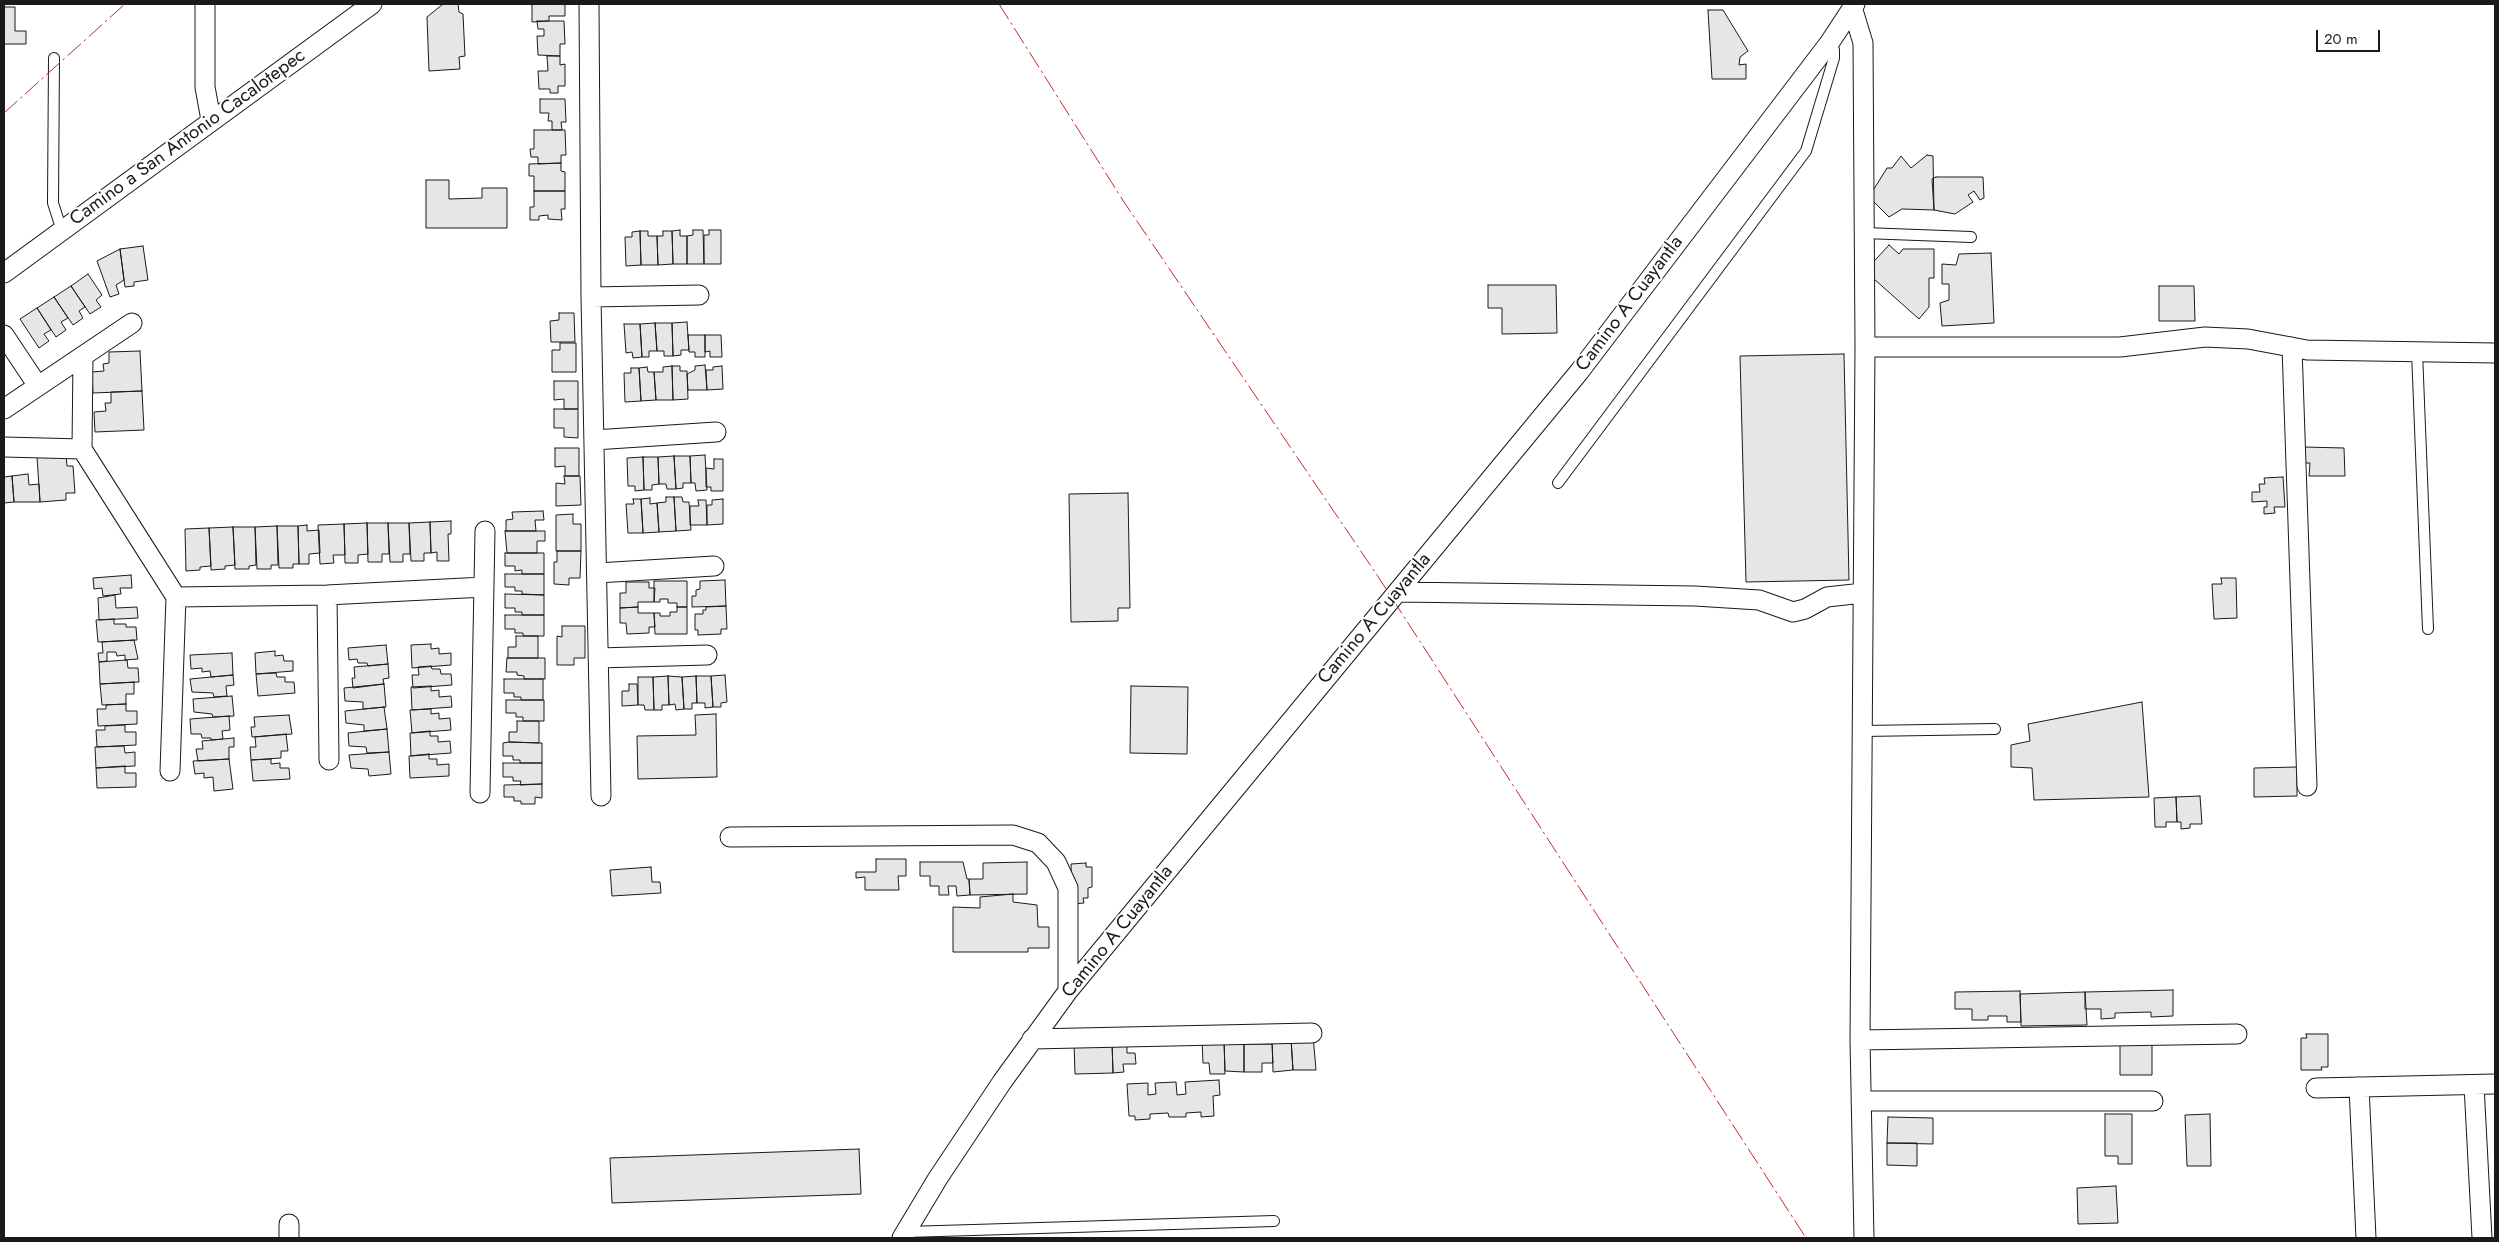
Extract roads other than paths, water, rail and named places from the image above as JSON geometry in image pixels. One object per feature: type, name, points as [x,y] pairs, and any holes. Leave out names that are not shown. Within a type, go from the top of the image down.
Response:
[{"type":"street","points":[[205,4],[205,87],[211,120]]},
{"type":"street","name":"Camino a San Antonio Cacalotepec","points":[[4,273],[211,120],[348,12],[372,4]]},
{"type":"street","points":[[589,4],[591,297],[601,796]]},
{"type":"street","points":[[1853,6],[1863,43],[1865,347],[1860,1040],[1864,1238]]},
{"type":"street","name":"Camino A Cuayantla","points":[[904,1235],[938,1178],[1032,1040],[1068,991],[1579,372],[1830,42],[1853,6]]},
{"type":"street","points":[[591,297],[699,295]]},
{"type":"street","points":[[4,407],[132,323]]},
{"type":"street","points":[[4,335],[38,386]]},
{"type":"street","points":[[1865,347],[2120,348],[2205,337],[2248,340],[2308,350],[2495,353]]},
{"type":"street","points":[[2292,347],[2307,786]]},
{"type":"street","points":[[83,356],[82,449],[176,597],[170,772]]},
{"type":"street","points":[[594,440],[716,432]]},
{"type":"street","points":[[4,447],[82,449]]},
{"type":"street","points":[[480,794],[485,531]]},
{"type":"street","points":[[597,572],[714,566]]},
{"type":"street","points":[[176,597],[327,595],[484,587]]},
{"type":"street","points":[[1398,592],[1695,596],[1759,600],[1793,612],[1805,609],[1827,597],[1863,593]]},
{"type":"street","points":[[327,595],[329,760]]},
{"type":"street","points":[[598,658],[707,656]]},
{"type":"street","points":[[730,837],[1013,835],[1038,843],[1056,862],[1068,888],[1068,991]]},
{"type":"street","points":[[1032,1040],[1312,1033]]},
{"type":"street","points":[[1860,1040],[2236,1034]]},
{"type":"street","points":[[2316,1088],[2495,1084]]},
{"type":"street","points":[[2474,1085],[2482,1238]]},
{"type":"street","points":[[2359,1087],[2366,1238]]},
{"type":"street","points":[[1861,1101],[2153,1101]]},
{"type":"lane","points":[[1558,483],[1806,151],[1834,58],[1834,50],[1830,42]]},
{"type":"lane","points":[[54,58],[51,172],[53,203],[62,231]]},
{"type":"lane","points":[[1864,233],[1971,238]]},
{"type":"lane","points":[[2417,352],[2428,629]]},
{"type":"lane","points":[[1862,731],[1995,729]]},
{"type":"lane","points":[[904,1235],[1274,1221]]}]
